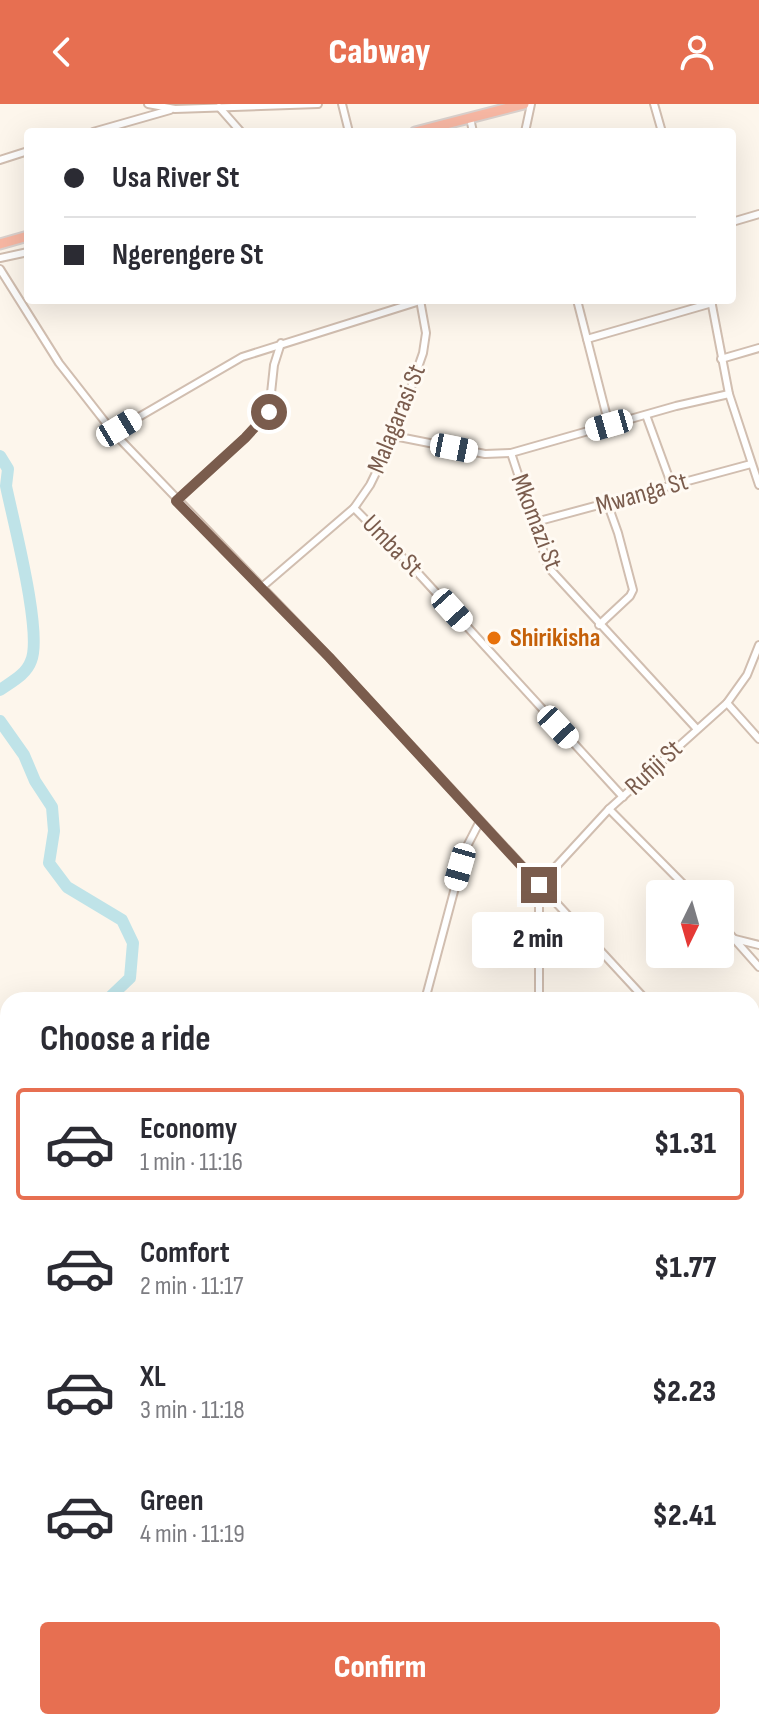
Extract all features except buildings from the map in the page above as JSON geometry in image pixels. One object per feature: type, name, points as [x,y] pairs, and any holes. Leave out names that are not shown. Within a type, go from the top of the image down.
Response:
[{"type":"highway","points":[[431,128],[524,104]]},
{"type":"highway","points":[[0,244],[24,237]]},
{"type":"street","points":[[148,104],[175,109]]},
{"type":"street","points":[[107,128],[175,109],[318,104]]},
{"type":"street","points":[[342,104],[348,128]]},
{"type":"street","points":[[526,128],[531,104]]},
{"type":"street","points":[[654,104],[661,128]]},
{"type":"street","points":[[219,106],[238,128]]},
{"type":"street","points":[[470,118],[472,128]]},
{"type":"street","points":[[0,160],[24,152]]},
{"type":"street","points":[[736,221],[759,214]]},
{"type":"street","points":[[0,258],[24,253]]},
{"type":"street","points":[[0,269],[59,363],[113,432],[262,587],[639,992]]},
{"type":"street","points":[[113,432],[219,369],[281,343],[410,304]]},
{"type":"street","name":"Malagarasi St","points":[[262,587],[354,508],[370,485],[394,436],[423,353],[426,333],[421,304]]},
{"type":"street","points":[[578,304],[609,425]]},
{"type":"street","points":[[587,339],[704,304]]},
{"type":"street","points":[[711,304],[729,394],[759,485]]},
{"type":"street","points":[[176,501],[269,412],[274,365],[281,343]]},
{"type":"street","points":[[721,359],[759,348]]},
{"type":"street","points":[[394,436],[485,454],[511,453],[729,394]]},
{"type":"street","points":[[646,415],[672,486]]},
{"type":"street","name":"Mkomazi St","points":[[511,453],[549,568],[696,728]]},
{"type":"street","name":"Mwanga St","points":[[532,523],[751,464]]},
{"type":"street","points":[[599,625],[633,590],[608,505]]},
{"type":"street","name":"Umba St","points":[[354,508],[418,573],[623,797]]},
{"type":"street","name":"Rufiji St","points":[[539,885],[609,809],[727,703],[747,675],[759,645]]},
{"type":"street","points":[[727,703],[759,739]]},
{"type":"street","points":[[609,809],[679,880]]},
{"type":"street","points":[[427,992],[465,850],[480,821]]},
{"type":"street","points":[[539,885],[539,992]]},
{"type":"street","points":[[735,939],[759,945]]},
{"type":"street","points":[[735,939],[759,967]]},
{"type":"waterway","points":[[0,456],[8,469],[6,486],[30,603],[34,647],[26,670],[0,690]]},
{"type":"waterway","points":[[0,721],[24,755],[35,781],[52,807],[54,831],[49,863],[67,887],[122,920],[133,943],[130,978],[115,992]]},
{"type":"place","name":"Shirikisha","points":[[494,638]]},
{"type":"route","points":[[269,412],[176,501],[329,657],[539,885]]}]
